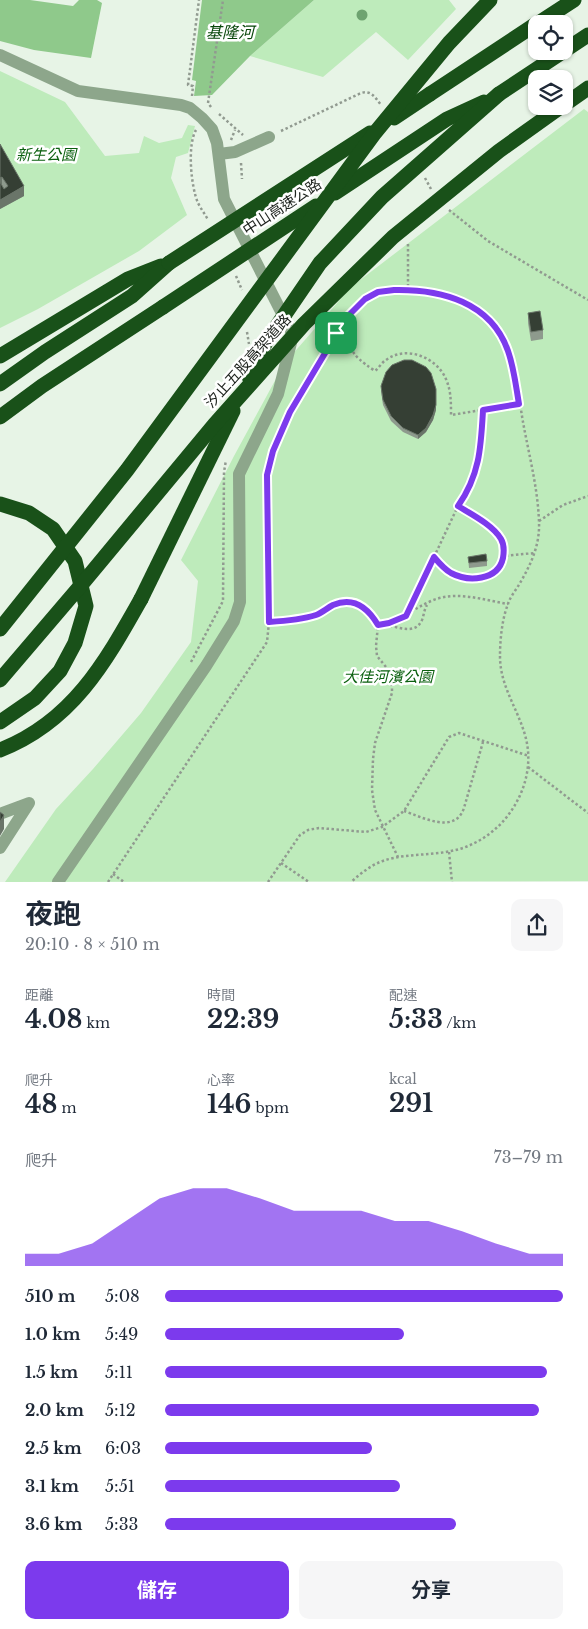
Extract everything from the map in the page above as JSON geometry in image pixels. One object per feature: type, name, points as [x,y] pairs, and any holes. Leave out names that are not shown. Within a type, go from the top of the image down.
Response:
[{"type":"highway","name":"汐止五股高架道路","points":[[0,629],[127,470],[374,134],[449,43],[490,0]]},
{"type":"highway","name":"中山高速公路","points":[[551,15],[574,0]]},
{"type":"highway","name":"中山高速公路","points":[[0,384],[132,296],[169,263],[528,30]]},
{"type":"highway","name":"中山高速公路","points":[[0,417],[42,386],[447,119],[499,94],[588,36]]},
{"type":"highway","name":"汐止五股高架道路","points":[[573,99],[588,88]]},
{"type":"highway","points":[[0,750],[15,744],[46,726],[76,698],[112,650],[141,599],[266,342],[320,263],[382,197],[499,94]]},
{"type":"highway","name":"汐止五股高架道路","points":[[0,680],[214,425],[304,324],[393,237],[499,151],[550,115]]},
{"type":"highway","points":[[0,356],[128,279],[169,263]]},
{"type":"highway","points":[[0,504],[29,513],[53,529],[75,561],[86,606],[75,643],[60,671],[35,698],[0,722]]},
{"type":"highway","points":[[0,758],[15,744]]},
{"type":"lane","points":[[0,55],[78,91],[181,105],[190,108],[202,118],[212,130],[217,143],[224,199],[293,335],[278,394],[239,474],[240,602],[234,620],[206,666],[58,882]]},
{"type":"lane","points":[[219,154],[235,152],[269,136]]},
{"type":"lane","points":[[0,814],[29,803],[0,848]]},
{"type":"path","points":[[190,108],[193,86],[188,85],[199,0]]},
{"type":"path","points":[[223,0],[209,98],[210,106],[235,130]]},
{"type":"path","points":[[444,205],[462,222],[488,241],[588,300]]},
{"type":"path","points":[[108,882],[267,642],[269,622],[267,475],[269,463],[290,412],[346,318],[365,299],[378,292],[408,290],[433,292],[456,298],[476,308],[502,336],[512,363],[536,492],[539,521],[535,553],[508,604],[501,636],[500,659],[502,679],[525,734],[529,756],[528,767],[519,797],[508,815],[483,838],[466,847],[449,852],[423,853],[379,862],[362,872],[351,882]]},
{"type":"path","points":[[346,318],[350,349],[357,359],[375,371],[386,359],[402,354],[419,354],[433,361],[444,376],[451,393],[451,415],[519,404]]},
{"type":"path","points":[[406,616],[458,506],[470,486],[480,454],[483,410]]},
{"type":"path","points":[[539,521],[563,505],[588,496]]},
{"type":"path","points":[[434,557],[445,568],[456,575],[483,578],[497,570],[501,564],[503,545],[498,535],[458,506]]},
{"type":"path","points":[[503,556],[535,553]]},
{"type":"path","points":[[378,625],[406,616],[440,598],[463,596],[508,604]]},
{"type":"path","points":[[269,622],[296,620],[318,614],[334,605],[350,602],[357,603],[367,609],[378,625],[376,646],[378,656],[386,667],[392,694],[376,743],[373,759],[372,790],[375,810],[398,857]]},
{"type":"path","points":[[378,625],[405,629],[414,628],[420,623],[428,603]]},
{"type":"path","points":[[268,882],[300,835],[308,830],[319,828],[366,832],[382,827],[404,811],[449,737],[459,733],[529,756]]},
{"type":"path","points":[[404,811],[442,822],[456,820],[460,817],[483,742]]},
{"type":"path","points":[[528,767],[588,813]]},
{"type":"path","points":[[449,852],[452,882]]},
{"type":"path","points":[[281,863],[309,882]]},
{"type":"path","points":[[113,874],[124,882]]},
{"type":"green space","points":[[314,0],[449,0],[456,9],[408,60],[376,32],[323,77],[250,56]]},
{"type":"green space","name":"新生公園","points":[[0,71],[65,102],[105,156],[139,153],[144,136],[159,143],[182,138],[188,125],[195,126],[188,153],[176,157],[171,178],[187,215],[139,251],[38,309],[0,328]]},
{"type":"green space","name":"大佳河濱公園","points":[[584,109],[588,112],[588,881],[5,882],[56,809],[141,713],[191,642],[198,581],[181,560],[284,364],[351,287]]},
{"type":"water","points":[[0,0],[30,0],[73,6],[79,0],[97,0],[102,3],[91,58],[34,50],[0,41]]},
{"type":"water","name":"基隆河","points":[[202,0],[314,0],[250,56],[212,95],[194,96],[196,81],[192,80]]},
{"type":"pier","points":[[496,0],[534,0],[495,39],[474,22]]},
{"type":"pier","points":[[563,0],[588,0],[588,86],[573,96],[573,70],[534,70],[499,42],[528,23],[528,60],[573,60],[573,15],[540,15]]},
{"type":"building","points":[[0,144],[24,186],[0,200],[0,182],[4,189],[8,186],[2,177],[0,178]]},
{"type":"building","points":[[540,311],[543,330],[531,332],[528,313]]},
{"type":"building","points":[[404,360],[412,360],[426,367],[431,373],[436,389],[436,405],[433,415],[426,428],[418,435],[403,428],[391,416],[383,400],[381,386],[386,372],[392,365]]},
{"type":"building","points":[[486,554],[487,561],[469,563],[468,557]]},
{"type":"building","points":[[0,812],[4,815],[0,822]]},
{"type":"route","points":[[408,290],[433,292],[456,298],[476,308],[502,336],[512,363],[519,404],[483,410],[480,454],[470,486],[458,506],[476,517],[498,535],[503,545],[503,556],[497,570],[483,578],[466,577],[451,573],[434,557],[406,616],[389,623],[378,625],[367,609],[357,603],[350,602],[342,602],[318,614],[296,620],[269,622],[267,475],[269,463],[290,412],[336,333],[351,311],[365,299],[378,292],[408,290]]}]
